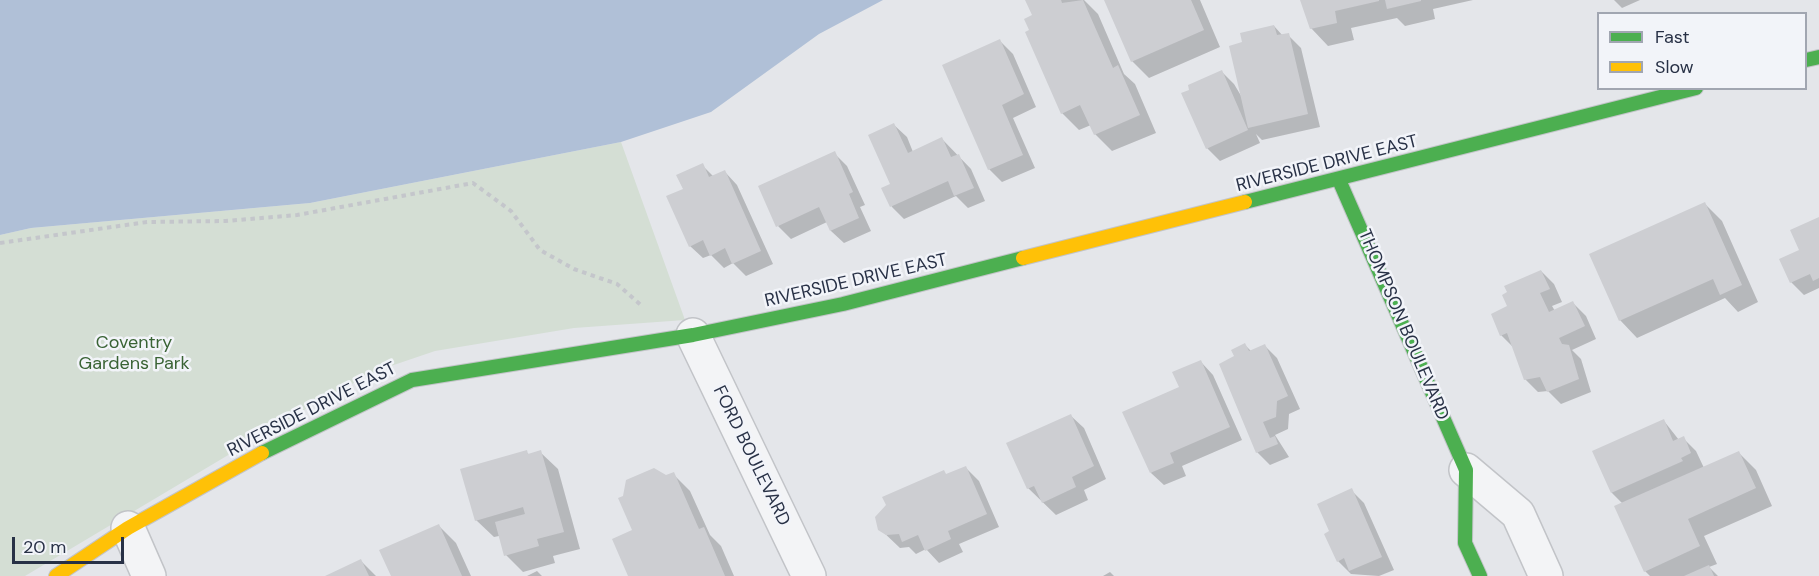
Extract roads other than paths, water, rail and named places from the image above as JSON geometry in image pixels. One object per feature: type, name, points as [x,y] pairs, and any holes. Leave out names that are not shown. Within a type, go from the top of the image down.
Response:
[{"type":"main road","name":"RIVERSIDE DRIVE EAST","points":[[56,576],[128,528],[281,443],[412,380],[693,335],[843,304],[1688,90]]},
{"type":"main road","name":"THOMPSON BOULEVARD","points":[[1340,180],[1466,470],[1465,543],[1480,576]]},
{"type":"street","name":"FORD BOULEVARD","points":[[693,335],[809,576]]},
{"type":"street","name":"THOMPSON BOULEVARD","points":[[1466,470],[1518,514],[1546,576]]},
{"type":"street","points":[[128,528],[148,576]]},
{"type":"water","points":[[0,0],[883,0],[819,34],[711,112],[621,142],[310,203],[31,228],[0,235]]},
{"type":"park label","name":"Coventry Gardens Park","points":[[134,353]]}]
